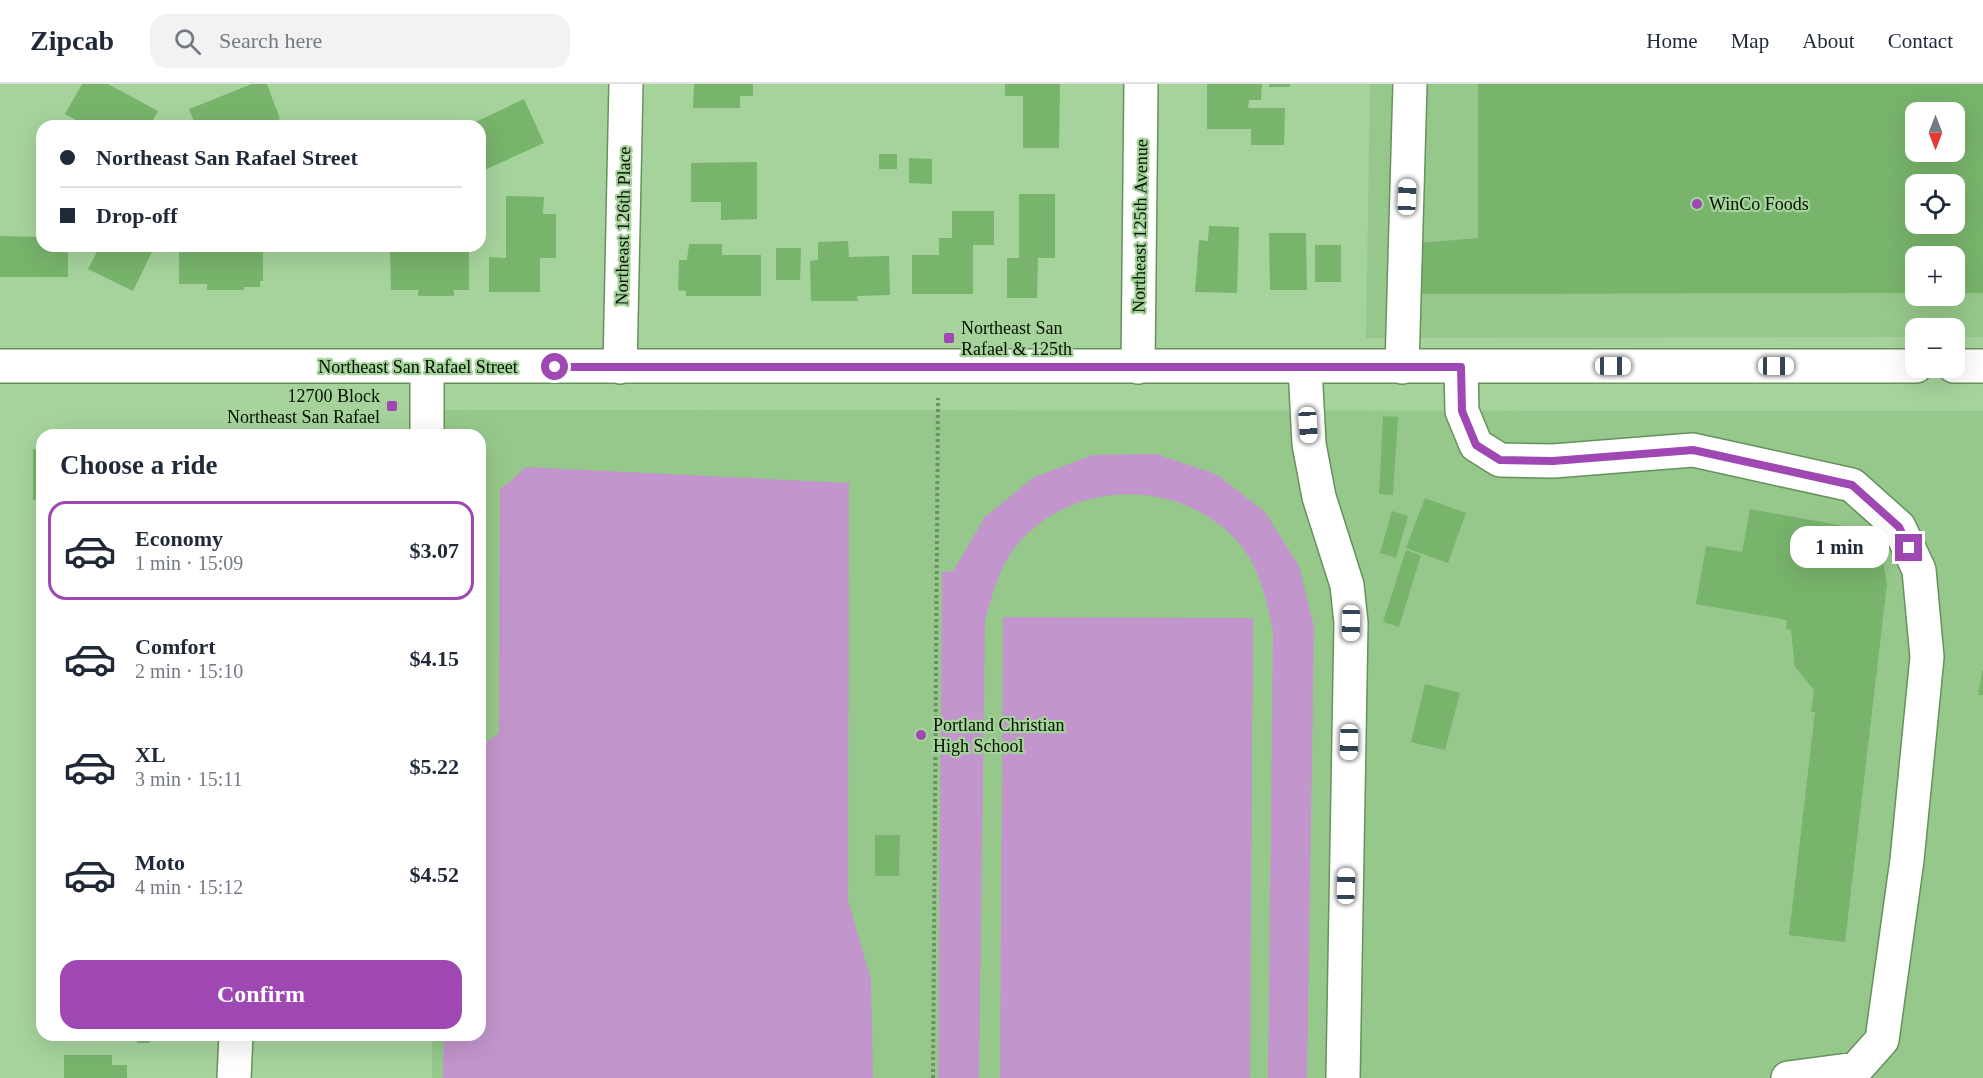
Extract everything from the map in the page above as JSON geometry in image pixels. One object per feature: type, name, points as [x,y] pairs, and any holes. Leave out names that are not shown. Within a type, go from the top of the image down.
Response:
[{"type":"street","name":"Northeast 126th Place","points":[[620,367],[626,84]]},
{"type":"street","name":"Northeast 125th Avenue","points":[[1138,367],[1141,84]]},
{"type":"street","points":[[1402,367],[1410,84]]},
{"type":"street","name":"Northeast San Rafael Street","points":[[0,366],[1905,366]]},
{"type":"street","points":[[1965,366],[1983,366]]},
{"type":"street","points":[[427,367],[428,429]]},
{"type":"street","points":[[1305,367],[1311,455],[1319,497],[1347,585],[1351,623],[1343,1078]]},
{"type":"street","points":[[1461,367],[1462,411],[1476,445],[1500,460],[1553,461],[1693,450],[1852,485],[1899,527],[1919,570],[1927,657],[1907,860],[1882,1040],[1856,1069],[1788,1078]]},
{"type":"street","points":[[234,1078],[236,1041]]},
{"type":"path","points":[[933,1078],[938,366]]},
{"type":"shaded area","name":"WinCo Foods","points":[[1370,84],[1983,84],[1983,337],[1965,337],[1965,318],[1905,318],[1905,337],[1366,338]]},
{"type":"shaded area","points":[[441,410],[1983,411],[1983,1078],[432,1078],[432,1041],[486,1041],[486,429],[441,429]]},
{"type":"shaded area","points":[[1156,454],[1216,474],[1265,512],[1299,566],[1314,627],[1307,1078],[1268,1078],[1273,631],[1265,596],[1246,552],[1216,522],[1190,507],[1162,498],[1133,494],[1104,496],[1075,504],[1049,517],[1017,545],[1004,565],[995,587],[985,622],[979,1078],[938,1078],[942,572],[953,571],[985,517],[1034,477],[1093,455]]},
{"type":"shaded area","points":[[526,467],[849,483],[848,900],[871,980],[873,1078],[443,1078],[444,1041],[486,1041],[486,743],[499,733],[500,490]]},
{"type":"shaded area","points":[[1003,617],[1253,618],[1250,1078],[1000,1078]]},
{"type":"building","points":[[82,84],[108,84],[158,111],[153,120],[76,120],[65,114]]},
{"type":"building","points":[[252,84],[267,84],[280,119],[194,120],[189,109]]},
{"type":"building","points":[[694,84],[753,84],[753,96],[740,96],[740,108],[693,108]]},
{"type":"building","points":[[1005,84],[1060,84],[1059,148],[1023,148],[1023,96],[1005,96]]},
{"type":"building","points":[[1207,84],[1262,84],[1261,100],[1249,100],[1248,108],[1285,108],[1284,145],[1251,145],[1251,129],[1207,129]]},
{"type":"building","points":[[1269,84],[1290,84],[1290,87],[1269,87]]},
{"type":"building","name":"WinCo Foods","points":[[1478,84],[1983,84],[1983,293],[1965,293],[1965,246],[1905,246],[1905,293],[1420,294],[1420,243],[1478,238]]},
{"type":"building","points":[[524,99],[544,143],[486,169],[486,120],[480,120]]},
{"type":"building","points":[[879,154],[897,154],[897,169],[879,169]]},
{"type":"building","points":[[909,158],[932,159],[932,184],[909,183]]},
{"type":"building","points":[[757,162],[757,219],[721,220],[721,202],[691,202],[691,163]]},
{"type":"building","points":[[1019,194],[1055,194],[1055,258],[1038,258],[1037,298],[1007,298],[1007,258],[1019,258]]},
{"type":"building","points":[[506,196],[544,197],[543,214],[556,214],[556,258],[540,258],[540,292],[489,292],[489,257],[506,258]]},
{"type":"building","points":[[952,211],[994,211],[994,245],[973,245],[973,294],[912,294],[912,255],[939,255],[939,238],[952,238]]},
{"type":"building","points":[[1209,226],[1239,227],[1237,293],[1195,292],[1199,240],[1208,241]]},
{"type":"building","points":[[1269,233],[1306,233],[1307,290],[1270,290]]},
{"type":"building","points":[[0,236],[36,237],[36,252],[68,252],[68,277],[0,277]]},
{"type":"building","points":[[848,241],[849,257],[889,256],[890,295],[857,296],[858,301],[811,301],[810,261],[818,260],[818,242]]},
{"type":"building","points":[[689,244],[722,244],[722,255],[761,255],[761,296],[686,296],[686,291],[678,290],[679,260],[687,260]]},
{"type":"building","points":[[1315,245],[1341,245],[1341,282],[1315,282]]},
{"type":"building","points":[[776,248],[801,248],[800,280],[776,280]]},
{"type":"building","points":[[97,252],[152,252],[133,291],[88,269]]},
{"type":"building","points":[[179,252],[263,252],[263,281],[260,281],[260,287],[244,287],[244,290],[207,290],[207,284],[179,284]]},
{"type":"building","points":[[390,252],[469,252],[469,290],[454,290],[454,296],[418,296],[418,290],[391,290]]},
{"type":"building","points":[[1383,416],[1398,417],[1393,495],[1379,494]]},
{"type":"building","points":[[33,449],[36,449],[36,500],[33,500]]},
{"type":"building","points":[[1425,498],[1466,513],[1448,563],[1406,548]]},
{"type":"building","points":[[1750,509],[1860,529],[1858,539],[1882,555],[1887,584],[1845,942],[1789,935],[1815,712],[1811,712],[1814,690],[1795,667],[1791,630],[1786,629],[1787,620],[1696,604],[1706,546],[1742,552]]},
{"type":"building","points":[[1392,511],[1408,516],[1396,558],[1380,553]]},
{"type":"building","points":[[1406,550],[1421,555],[1399,627],[1383,622]]},
{"type":"building","points":[[1982,671],[1983,695],[1978,695]]},
{"type":"building","points":[[1425,684],[1460,693],[1445,750],[1411,742]]},
{"type":"building","points":[[875,835],[900,835],[899,876],[875,876]]},
{"type":"building","points":[[137,1041],[150,1041],[150,1043],[137,1043]]},
{"type":"building","points":[[64,1055],[112,1055],[112,1065],[127,1065],[127,1078],[64,1078]]},
{"type":"place","name":"WinCo Foods","points":[[1697,204]]},
{"type":"place","name":"Northeast San Rafael & 125th","points":[[949,338]]},
{"type":"place","name":"12700 Block Northeast San Rafael","points":[[392,406]]},
{"type":"place","name":"Portland Christian High School","points":[[921,735]]},
{"type":"route","points":[[555,367],[804,365],[1461,367],[1462,411],[1476,445],[1500,460],[1553,461],[1693,450],[1852,485],[1899,527],[1909,548]]}]
